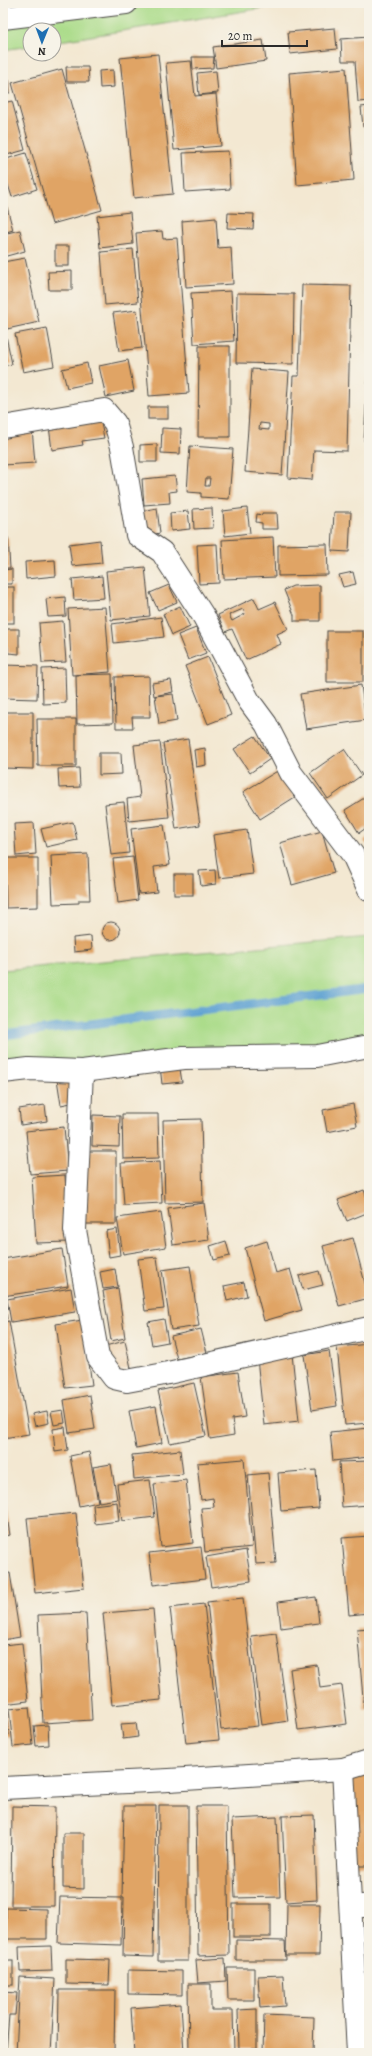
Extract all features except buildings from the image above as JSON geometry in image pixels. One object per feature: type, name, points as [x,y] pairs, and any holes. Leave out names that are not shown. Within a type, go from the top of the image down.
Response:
[{"type":"street","points":[[3,18],[126,3]]},
{"type":"street","points":[[3,427],[104,410],[115,423],[126,465],[137,535],[162,552],[204,617],[249,701],[266,724],[291,772],[353,855],[369,890]]},
{"type":"street","points":[[3,1072],[29,1069],[82,1071],[184,1058],[317,1056],[369,1046]]},
{"type":"street","points":[[82,1071],[75,1230],[98,1357],[114,1378],[127,1381],[159,1375],[369,1328]]},
{"type":"street","points":[[3,1788],[169,1780],[343,1769],[369,1761]]},
{"type":"street","points":[[343,1769],[360,1906],[358,2053]]},
{"type":"green space","points":[[3,3],[294,3],[62,41],[62,22],[22,22],[22,47],[3,50]]},
{"type":"green space","points":[[369,937],[369,1051],[3,1071],[3,970]]},
{"type":"waterway","points":[[3,1035],[369,989]]}]
